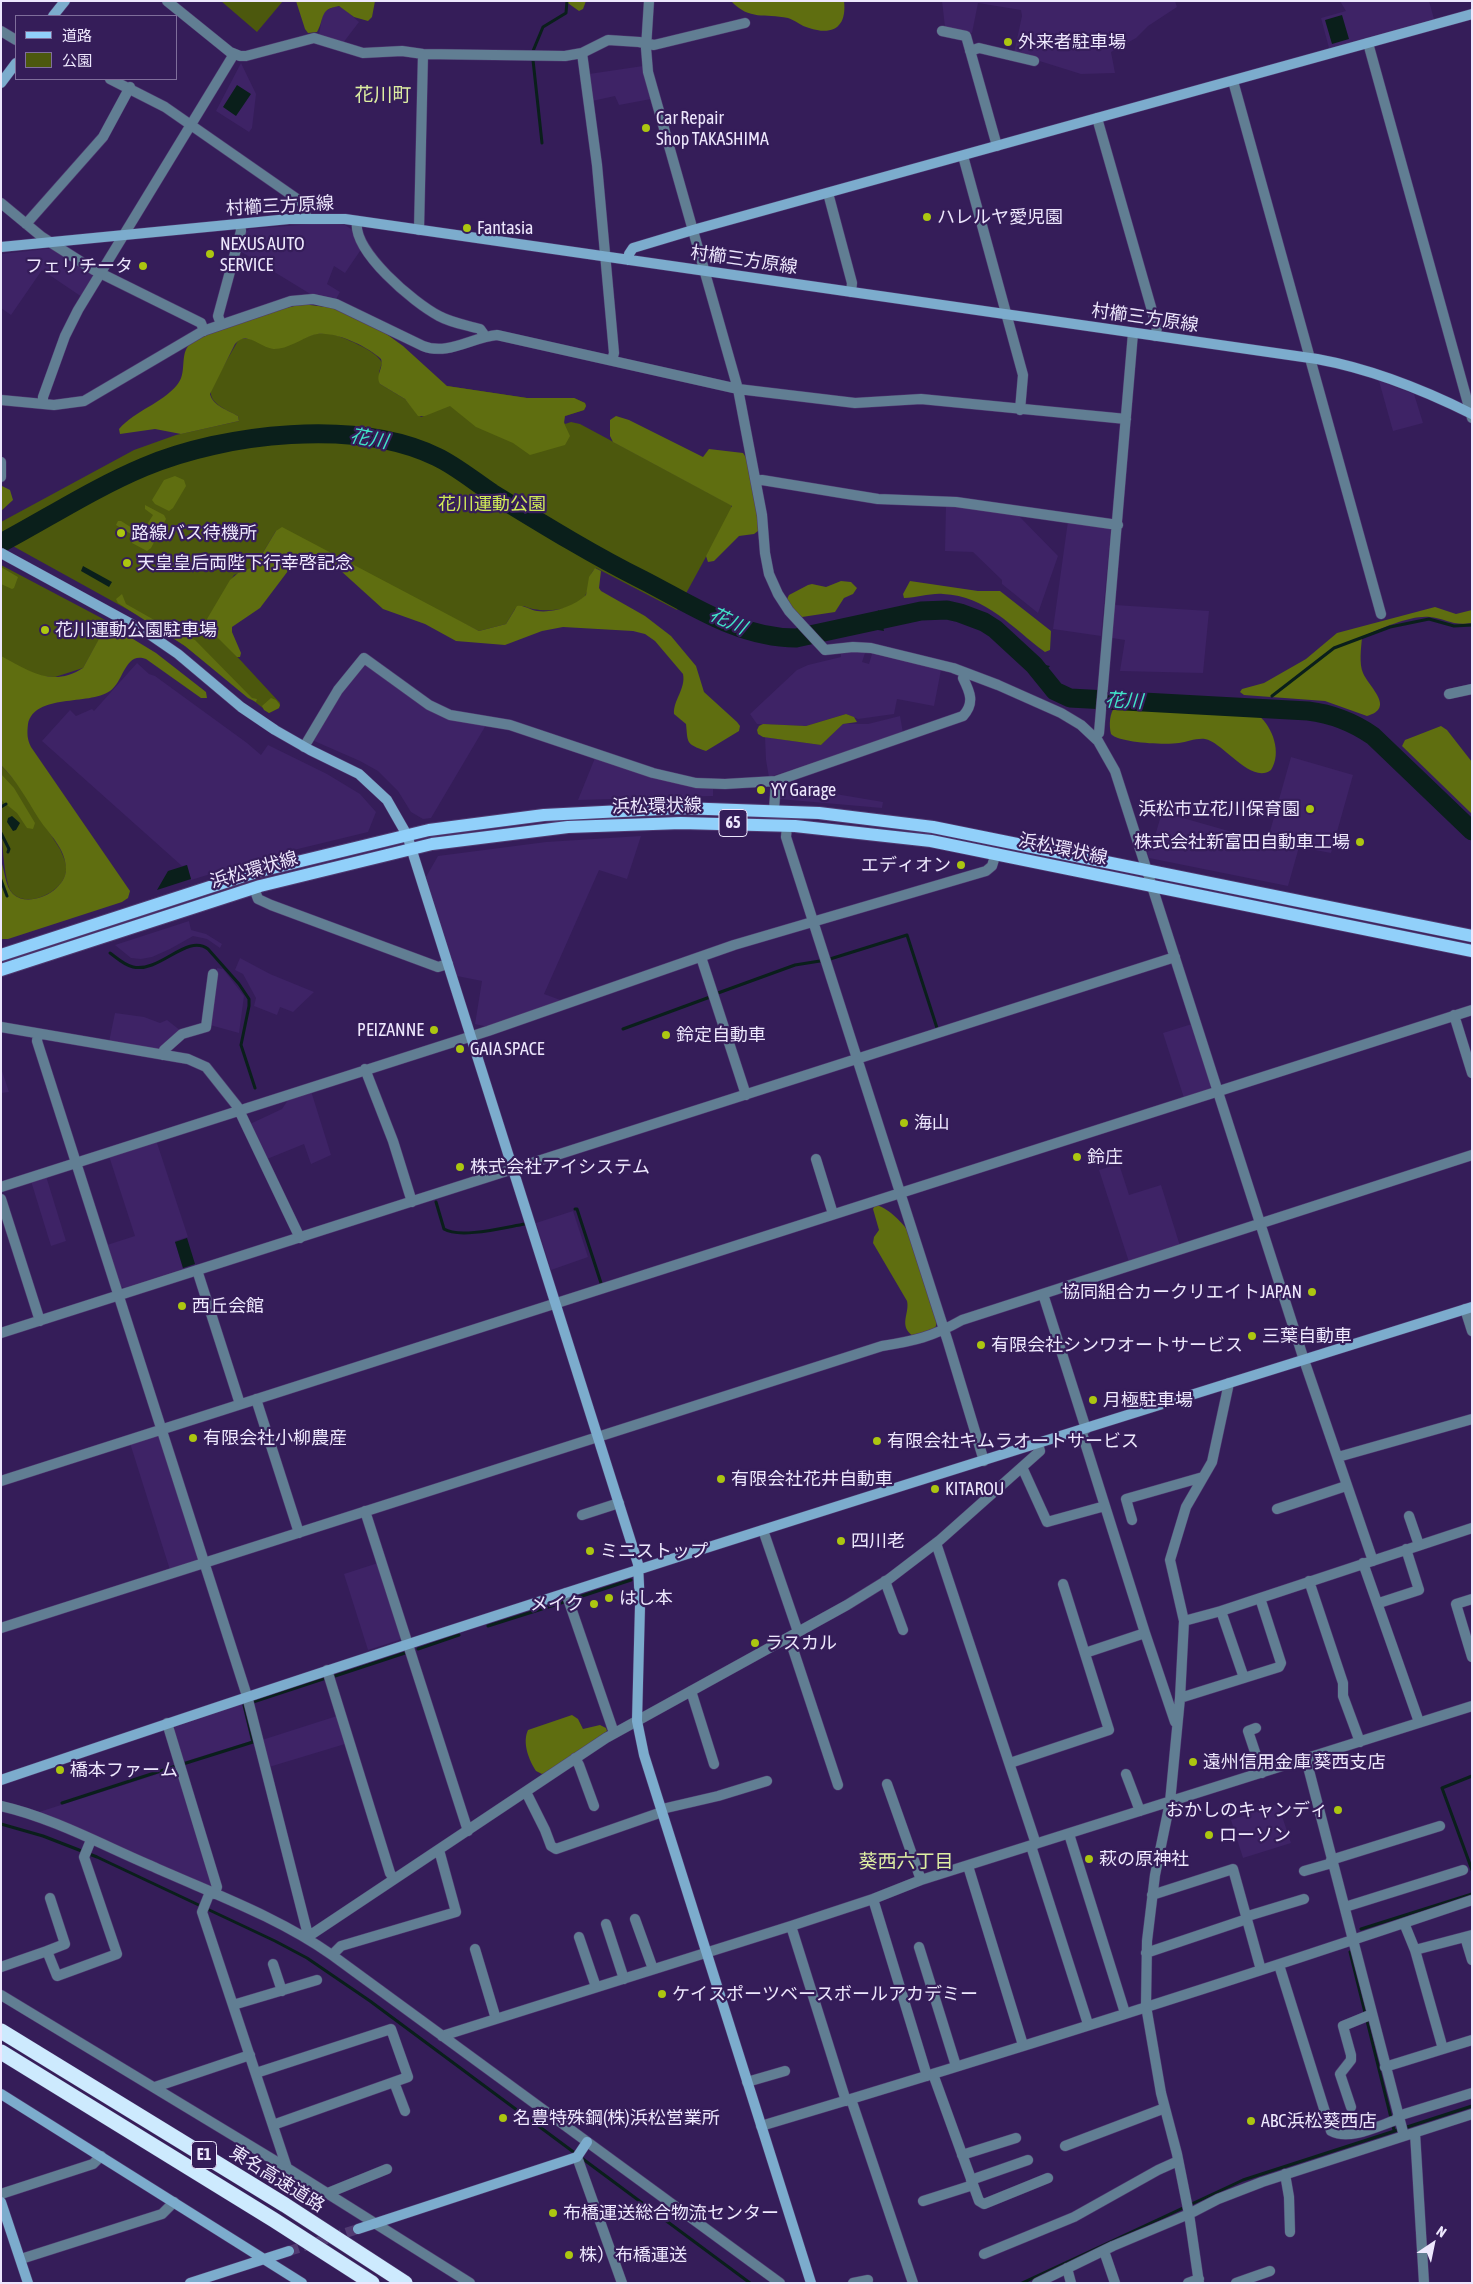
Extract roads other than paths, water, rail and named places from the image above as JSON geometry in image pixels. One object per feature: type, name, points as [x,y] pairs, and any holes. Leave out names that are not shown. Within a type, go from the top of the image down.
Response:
[{"type":"highway","name":"東名高速道路","points":[[1,2031],[284,2205],[405,2283]]},
{"type":"highway","name":"東名高速道路","points":[[1,2052],[274,2220],[372,2283]]},
{"type":"main road","name":"浜松環状線","points":[[1,955],[256,872],[407,835],[483,822],[582,812],[681,808],[774,810],[864,818],[933,827],[1472,936]]},
{"type":"main road","name":"浜松環状線","points":[[1,970],[254,888],[412,849],[492,835],[590,826],[681,823],[786,826],[886,835],[996,853],[1472,951]]},
{"type":"street","points":[[54,15],[65,1]]},
{"type":"street","points":[[167,1],[234,54],[246,56],[314,38],[363,53],[402,50],[423,54],[565,56],[582,53],[608,40],[654,45],[745,22]]},
{"type":"street","points":[[649,1],[646,44],[648,72],[738,389],[762,515],[769,574],[783,602],[801,625],[825,650],[853,647],[871,648],[965,672],[1061,713],[1081,725],[1105,750],[1115,771],[1304,1360],[1338,1457],[1379,1603],[1419,1722]]},
{"type":"street","points":[[628,260],[633,248],[693,230],[1472,14]]},
{"type":"street","points":[[1,31],[15,39]]},
{"type":"street","points":[[942,31],[966,36],[997,146]]},
{"type":"street","points":[[1368,43],[1471,415]]},
{"type":"street","points":[[970,51],[979,48],[1034,61]]},
{"type":"street","points":[[582,53],[597,165],[614,353],[612,360]]},
{"type":"street","points":[[43,404],[43,398],[69,328],[190,124],[234,54]]},
{"type":"street","points":[[419,230],[423,54]]},
{"type":"street","points":[[1,83],[15,64]]},
{"type":"street","points":[[112,80],[130,87],[165,107],[300,201],[304,205],[306,218]]},
{"type":"street","points":[[1233,81],[1381,614]]},
{"type":"street","points":[[26,224],[103,137],[130,87]]},
{"type":"street","points":[[1097,118],[1157,328],[1156,336]]},
{"type":"street","points":[[963,156],[1023,375],[1020,410]]},
{"type":"street","points":[[828,193],[852,283],[851,292]]},
{"type":"street","points":[[1,203],[26,224],[101,273],[201,323],[204,331]]},
{"type":"street","name":"村櫛三方原線","points":[[1,248],[306,218],[357,221],[1310,358],[1386,376],[1423,391],[1471,415]]},
{"type":"street","points":[[357,221],[355,230],[375,264],[386,275],[432,312],[448,320],[480,329],[485,336]]},
{"type":"street","points":[[221,324],[218,316],[241,231],[240,224]]},
{"type":"street","points":[[1,400],[43,404],[74,404],[94,396],[204,331],[280,304],[314,300],[336,304],[429,349],[443,350],[485,336],[505,336],[738,389],[854,403],[921,399],[1126,419]]},
{"type":"street","points":[[1094,737],[1099,733],[1133,333]]},
{"type":"street","points":[[1,462],[1,477]]},
{"type":"street","points":[[756,481],[762,480],[878,499],[956,502],[1118,525]]},
{"type":"street","points":[[2,553],[146,632],[194,666],[258,719],[304,748],[354,771],[370,782],[387,800],[407,835],[619,1503],[638,1570],[640,1606],[637,1721],[644,1755],[811,2283]]},
{"type":"street","points":[[304,748],[338,690],[364,658],[428,705],[450,715],[510,725],[681,781],[725,784],[776,781],[963,716],[967,711],[971,698],[963,678],[965,672]]},
{"type":"street","points":[[1449,694],[1472,688]]},
{"type":"street","points":[[774,810],[776,781]]},
{"type":"street","points":[[786,826],[786,837],[984,1461]]},
{"type":"street","points":[[1,1187],[470,1036],[702,957],[986,871],[992,866],[996,853]]},
{"type":"street","points":[[254,888],[258,899],[271,905],[438,967],[448,964]]},
{"type":"street","points":[[702,957],[746,1095]]},
{"type":"street","points":[[1,1333],[1175,958]]},
{"type":"street","points":[[163,1055],[164,1050],[182,1034],[206,1027],[213,974]]},
{"type":"street","points":[[1,1481],[1472,1010]]},
{"type":"street","points":[[1454,1015],[1472,1073]]},
{"type":"street","points":[[1,1027],[188,1059],[206,1068],[239,1110],[300,1238]]},
{"type":"street","points":[[38,1034],[37,1041],[247,1696],[307,1936]]},
{"type":"street","points":[[365,1069],[412,1202]]},
{"type":"street","points":[[1,1628],[882,1346],[915,1341],[944,1330],[962,1320],[1472,1155]]},
{"type":"street","points":[[816,1158],[834,1214]]},
{"type":"street","points":[[1,1199],[40,1321]]},
{"type":"street","points":[[197,1270],[240,1404]]},
{"type":"street","points":[[1043,1294],[1144,1633],[1176,1726]]},
{"type":"street","points":[[1,1780],[247,1696],[407,1644],[1468,1308],[1472,1331]]},
{"type":"street","points":[[1188,2283],[1199,2281],[1185,2191],[1165,2108],[1146,2006],[1146,1953],[1152,1895],[1170,1802],[1180,1698],[1184,1621],[1170,1560],[1186,1507],[1212,1462],[1229,1383]]},
{"type":"street","points":[[256,1399],[299,1532]]},
{"type":"street","points":[[1338,1457],[1472,1419]]},
{"type":"street","points":[[307,1936],[614,1733],[794,1635],[885,1582],[936,1543],[1040,1451],[1038,1444]]},
{"type":"street","points":[[1022,1467],[1047,1522],[1105,1506]]},
{"type":"street","points":[[1132,1520],[1126,1499],[1203,1477]]},
{"type":"street","points":[[1278,1509],[1346,1486]]},
{"type":"street","points":[[582,1515],[619,1503]]},
{"type":"street","points":[[365,1511],[468,1831]]},
{"type":"street","points":[[1409,1516],[1419,1545]]},
{"type":"street","points":[[1184,1621],[1221,1611],[1472,1528]]},
{"type":"street","points":[[763,1530],[838,1785]]},
{"type":"street","points":[[936,1543],[1010,1764],[1088,2024]]},
{"type":"street","points":[[1379,1603],[1419,1590],[1406,1550]]},
{"type":"street","points":[[1309,1581],[1342,1683],[1343,1696],[1360,1742]]},
{"type":"street","points":[[885,1582],[903,1630]]},
{"type":"street","points":[[1010,1764],[1109,1730],[1063,1584]]},
{"type":"street","points":[[566,1593],[614,1733]]},
{"type":"street","points":[[1180,1698],[1279,1667],[1281,1663],[1260,1598]]},
{"type":"street","points":[[1471,1652],[1456,1604],[1472,1599]]},
{"type":"street","points":[[1221,1611],[1244,1678]]},
{"type":"street","points":[[1085,1653],[1144,1633]]},
{"type":"street","points":[[327,1670],[390,1873],[394,1879]]},
{"type":"street","points":[[691,1691],[714,1764]]},
{"type":"street","points":[[442,2036],[791,1926],[873,1899],[921,1880],[1472,1706]]},
{"type":"street","points":[[167,1723],[217,1887],[210,1895],[202,1912],[288,2168]]},
{"type":"street","points":[[1256,1728],[1248,1731],[1262,1773]]},
{"type":"street","points":[[575,1758],[579,1764],[594,1806]]},
{"type":"street","points":[[1306,1759],[1354,1941],[1398,2125]]},
{"type":"street","points":[[1126,1774],[1140,1811]]},
{"type":"street","points":[[526,1792],[551,1846],[556,1849],[662,1811],[767,1781]]},
{"type":"street","points":[[887,1784],[921,1880]]},
{"type":"street","points":[[1,1806],[34,1816],[307,1936],[780,2283]]},
{"type":"street","points":[[1304,1871],[1440,1826]]},
{"type":"street","points":[[1069,1834],[1124,2013]]},
{"type":"street","points":[[48,1951],[57,1976],[117,1954],[85,1855],[90,1842]]},
{"type":"street","points":[[332,1955],[341,1946],[456,1912],[439,1850]]},
{"type":"street","points":[[968,1866],[1023,2045]]},
{"type":"street","points":[[1152,1895],[1234,1869],[1261,1970]]},
{"type":"street","points":[[1345,1907],[1463,1870]]},
{"type":"street","points":[[1,1967],[65,1944],[50,1898]]},
{"type":"street","points":[[873,1899],[930,2075],[979,2201],[984,2204],[1048,2178]]},
{"type":"street","points":[[1146,1953],[1304,1899]]},
{"type":"street","points":[[761,2126],[1279,1965],[1472,1900]]},
{"type":"street","points":[[635,1919],[652,1969]]},
{"type":"street","points":[[606,1924],[624,1979]]},
{"type":"street","points":[[1404,1924],[1415,1950],[1443,2049]]},
{"type":"street","points":[[791,1926],[848,2100],[913,2283]]},
{"type":"street","points":[[580,1936],[596,1987]]},
{"type":"street","points":[[1415,1950],[1468,1936],[1472,1960]]},
{"type":"street","points":[[918,1947],[956,2066]]},
{"type":"street","points":[[475,1949],[496,2019]]},
{"type":"street","points":[[273,1964],[282,1991]]},
{"type":"street","points":[[1279,1965],[1332,2131],[1342,2135],[1398,2125],[1415,2133],[1472,2114]]},
{"type":"street","points":[[233,2005],[317,1980]]},
{"type":"street","points":[[1,1995],[288,2168],[470,2283]]},
{"type":"street","points":[[1351,2107],[1340,2074],[1351,2060],[1344,2026],[1366,2017]]},
{"type":"street","points":[[256,2073],[391,2029],[408,2077],[273,2125]]},
{"type":"street","points":[[1385,2068],[1472,2040]]},
{"type":"street","points":[[155,2087],[250,2055]]},
{"type":"street","points":[[747,2082],[785,2071]]},
{"type":"street","points":[[394,2082],[405,2111]]},
{"type":"street","points":[[1037,2283],[1104,2250],[1240,2190],[1284,2174],[1472,2092]]},
{"type":"street","points":[[1,2094],[302,2283]]},
{"type":"street","points":[[1065,2146],[1165,2108]]},
{"type":"street","points":[[1415,2133],[1424,2283]]},
{"type":"street","points":[[962,2155],[1016,2138]]},
{"type":"street","points":[[358,2229],[577,2156],[587,2142]]},
{"type":"street","points":[[1,2194],[94,2164],[101,2156]]},
{"type":"street","points":[[577,2156],[622,2283]]},
{"type":"street","points":[[923,2201],[1028,2160]]},
{"type":"street","points":[[984,2254],[1074,2217],[1158,2170],[1178,2161]]},
{"type":"street","points":[[328,2193],[387,2169]]},
{"type":"street","points":[[1284,2174],[1288,2197],[1290,2232]]},
{"type":"street","points":[[1,2202],[5,2226],[21,2259],[28,2283]]},
{"type":"street","points":[[21,2259],[162,2214],[174,2202]]},
{"type":"street","points":[[1104,2250],[1115,2283]]},
{"type":"street","points":[[190,2283],[289,2251]]},
{"type":"street","points":[[1067,2268],[1071,2283]]},
{"type":"street","points":[[1236,2283],[1270,2271]]},
{"type":"street","points":[[853,2283],[868,2280]]},
{"type":"waterway","points":[[533,51],[543,27],[566,13],[567,1]]},
{"type":"waterway","points":[[533,60],[542,143]]},
{"type":"waterway","name":"花川","points":[[1,543],[107,484],[176,455],[251,439],[290,435],[330,434],[369,437],[405,445],[437,457],[492,493],[604,560],[716,618],[755,632],[775,637],[796,638],[921,611],[947,610],[984,622],[995,629],[1034,665],[1055,691],[1070,698],[1308,711],[1342,719],[1373,736],[1472,831]]},
{"type":"waterway","points":[[1272,696],[1334,648],[1390,627],[1429,619],[1454,626],[1472,625]]},
{"type":"waterway","name":"花川","points":[[1256,708],[1262,704]]},
{"type":"waterway","points":[[1,807],[6,804]]},
{"type":"waterway","points":[[1,833],[9,849],[8,852]]},
{"type":"waterway","points":[[1,880],[7,896]]},
{"type":"waterway","points":[[830,959],[907,935],[937,1028]]},
{"type":"waterway","points":[[110,953],[130,966],[143,967],[163,960],[191,946],[200,945],[208,949],[239,984],[249,999],[241,1045],[255,1088]]},
{"type":"waterway","points":[[718,993],[795,965],[820,961]]},
{"type":"waterway","points":[[623,1029],[710,997]]},
{"type":"waterway","points":[[436,1202],[444,1229],[451,1232],[472,1233],[525,1224]]},
{"type":"waterway","points":[[575,1209],[577,1209],[601,1283]]},
{"type":"waterway","points":[[573,1599],[631,1580]]},
{"type":"waterway","points":[[488,1626],[564,1602]]},
{"type":"waterway","points":[[418,1649],[459,1635]]},
{"type":"waterway","points":[[335,1676],[405,1653]]},
{"type":"waterway","points":[[253,1702],[323,1679]]},
{"type":"waterway","points":[[183,1764],[253,1742],[244,1705]]},
{"type":"waterway","points":[[62,1803],[176,1766]]},
{"type":"waterway","points":[[1472,1776],[1442,1788],[1472,1870]]},
{"type":"waterway","points":[[1,1824],[43,1836],[97,1857],[307,1958],[370,2001],[750,2283]]},
{"type":"waterway","points":[[1361,1929],[1472,1894]]},
{"type":"waterway","points":[[1350,1952],[1394,2130]]},
{"type":"waterway","points":[[1022,2283],[1243,2180],[1472,2106]]},
{"type":"tunnel","points":[[289,2251],[358,2229]]},
{"type":"place","name":"外来者駐車場","points":[[1008,42]]},
{"type":"place","name":"Car Repair Shop TAKASHIMA","points":[[646,128]]},
{"type":"place","name":"ハレルヤ愛児園","points":[[927,217]]},
{"type":"place","name":"Fantasia","points":[[467,228]]},
{"type":"place","name":"NEXUS AUTO SERVICE","points":[[210,254]]},
{"type":"place","name":"フェリチータ","points":[[143,266]]},
{"type":"place","name":"路線バス待機所","points":[[121,533]]},
{"type":"place","name":"天皇皇后両陛下行幸啓記念","points":[[127,563]]},
{"type":"place","name":"花川運動公園駐車場","points":[[45,630]]},
{"type":"place","name":"YY Garage","points":[[761,790]]},
{"type":"place","name":"浜松市立花川保育園","points":[[1310,809]]},
{"type":"place","name":"株式会社新富田自動車工場","points":[[1360,842]]},
{"type":"place","name":"エディオン","points":[[961,865]]},
{"type":"place","name":"PEIZANNE","points":[[434,1030]]},
{"type":"place","name":"鈴定自動車","points":[[666,1035]]},
{"type":"place","name":"GAIA SPACE","points":[[460,1049]]},
{"type":"place","name":"海山","points":[[904,1123]]},
{"type":"place","name":"鈴庄","points":[[1077,1157]]},
{"type":"place","name":"株式会社アイシステム","points":[[460,1167]]},
{"type":"place","name":"協同組合カークリエイトJAPAN","points":[[1312,1292]]},
{"type":"place","name":"西丘会館","points":[[182,1306]]},
{"type":"place","name":"三葉自動車","points":[[1252,1336]]},
{"type":"place","name":"有限会社シンワオートサービス","points":[[981,1345]]},
{"type":"place","name":"月極駐車場","points":[[1093,1400]]},
{"type":"place","name":"有限会社小柳農産","points":[[193,1438]]},
{"type":"place","name":"有限会社キムラオートサービス","points":[[877,1441]]},
{"type":"place","name":"有限会社花井自動車","points":[[721,1479]]},
{"type":"place","name":"KITAROU","points":[[935,1489]]},
{"type":"place","name":"四川老","points":[[841,1541]]},
{"type":"place","name":"ミニストップ","points":[[590,1551]]},
{"type":"place","name":"はし本","points":[[609,1598]]},
{"type":"place","name":"メイク","points":[[594,1604]]},
{"type":"place","name":"ラスカル","points":[[755,1643]]},
{"type":"place","name":"遠州信用金庫 葵西支店","points":[[1193,1762]]},
{"type":"place","name":"橋本ファーム","points":[[60,1770]]},
{"type":"place","name":"おかしのキャンディ","points":[[1338,1810]]},
{"type":"place","name":"ローソン","points":[[1209,1835]]},
{"type":"place","name":"萩の原神社","points":[[1089,1859]]},
{"type":"place","name":"ケイスポーツベースボールアカデミー","points":[[662,1994]]},
{"type":"place","name":"名豊特殊鋼(株)浜松営業所","points":[[503,2118]]},
{"type":"place","name":"ABC浜松葵西店","points":[[1251,2121]]},
{"type":"place","name":"布橋運送総合物流センター","points":[[553,2213]]},
{"type":"place","name":"株）布橋運送","points":[[569,2255]]},
{"type":"district","name":"花川町","points":[[383,95]]},
{"type":"district","name":"葵西六丁目","points":[[906,1862]]},
{"type":"park label","name":"花川運動公園","points":[[492,504]]}]
